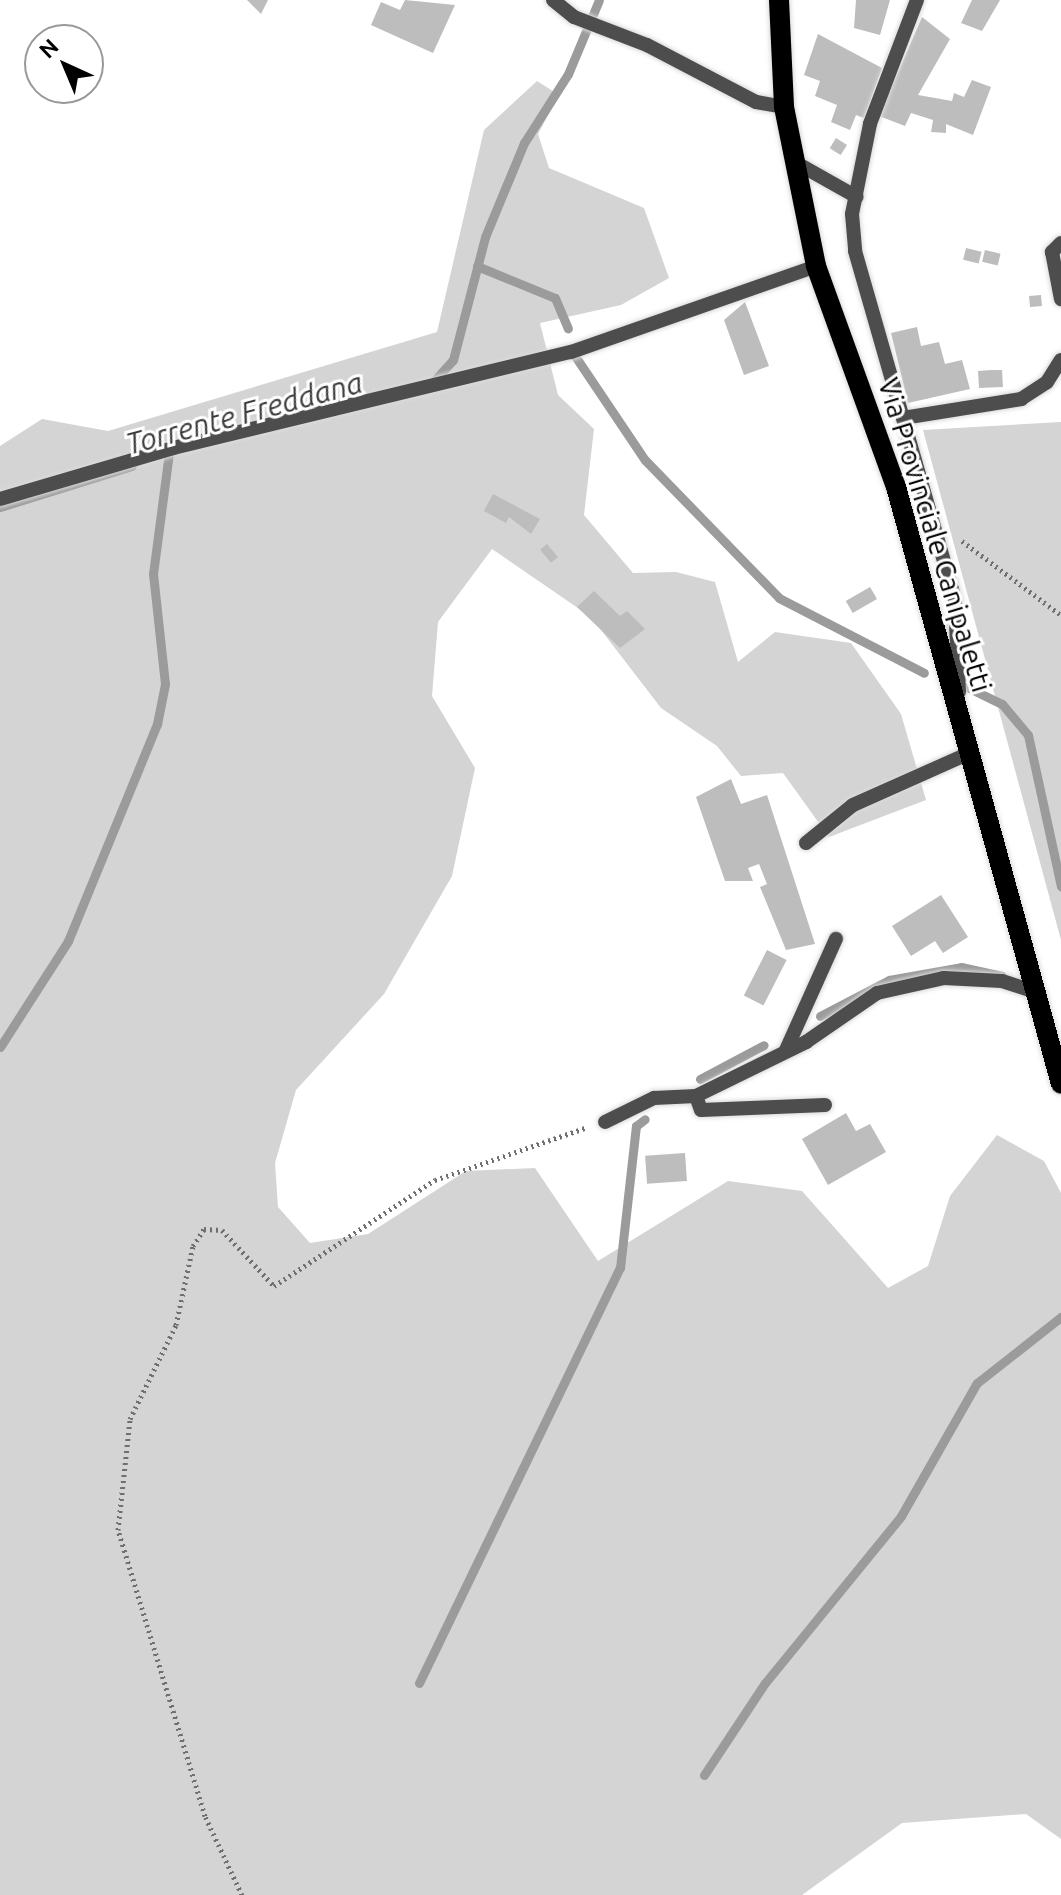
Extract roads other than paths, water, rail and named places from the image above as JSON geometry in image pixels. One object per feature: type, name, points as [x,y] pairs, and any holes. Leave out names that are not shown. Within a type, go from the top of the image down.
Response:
[{"type":"main road","name":"Via Provinciale Canipaletti","points":[[779,0],[784,107],[816,266],[877,425],[1061,1084]]},
{"type":"street","points":[[553,0],[574,17],[756,102],[784,107]]},
{"type":"street","points":[[917,0],[870,124],[857,197],[855,251],[955,600],[958,713]]},
{"type":"street","points":[[793,161],[857,197]]},
{"type":"street","points":[[1061,243],[1052,252],[1061,299]]},
{"type":"street","points":[[0,499],[173,448],[571,352],[816,266]]},
{"type":"street","points":[[903,418],[1021,399],[1047,382],[1061,360]]},
{"type":"street","points":[[806,843],[853,805],[970,753]]},
{"type":"street","points":[[786,1050],[836,939]]},
{"type":"street","points":[[605,1122],[654,1098],[696,1096],[786,1050],[877,993],[944,978],[1002,981],[1036,992]]},
{"type":"street","points":[[696,1096],[701,1110],[825,1105]]},
{"type":"waterway","name":"Torrente Freddana","points":[[433,382],[453,360],[485,237],[524,143],[568,74],[599,0]]},
{"type":"waterway","points":[[477,266],[555,298],[568,328]]},
{"type":"waterway","points":[[575,356],[645,460],[779,598],[924,673]]},
{"type":"waterway","points":[[0,1047],[68,941],[157,724],[165,684],[153,574],[169,452]]},
{"type":"waterway","name":"Torrente Freddana","points":[[0,507],[132,466]]},
{"type":"waterway","points":[[967,687],[1002,704],[1028,735],[1061,886]]},
{"type":"waterway","points":[[820,1016],[889,980],[961,967],[1002,976]]},
{"type":"waterway","points":[[700,1079],[764,1045]]},
{"type":"waterway","points":[[419,1683],[620,1268],[636,1126],[645,1119]]},
{"type":"waterway","points":[[704,1775],[765,1683],[901,1516],[977,1383],[1061,1317]]}]
